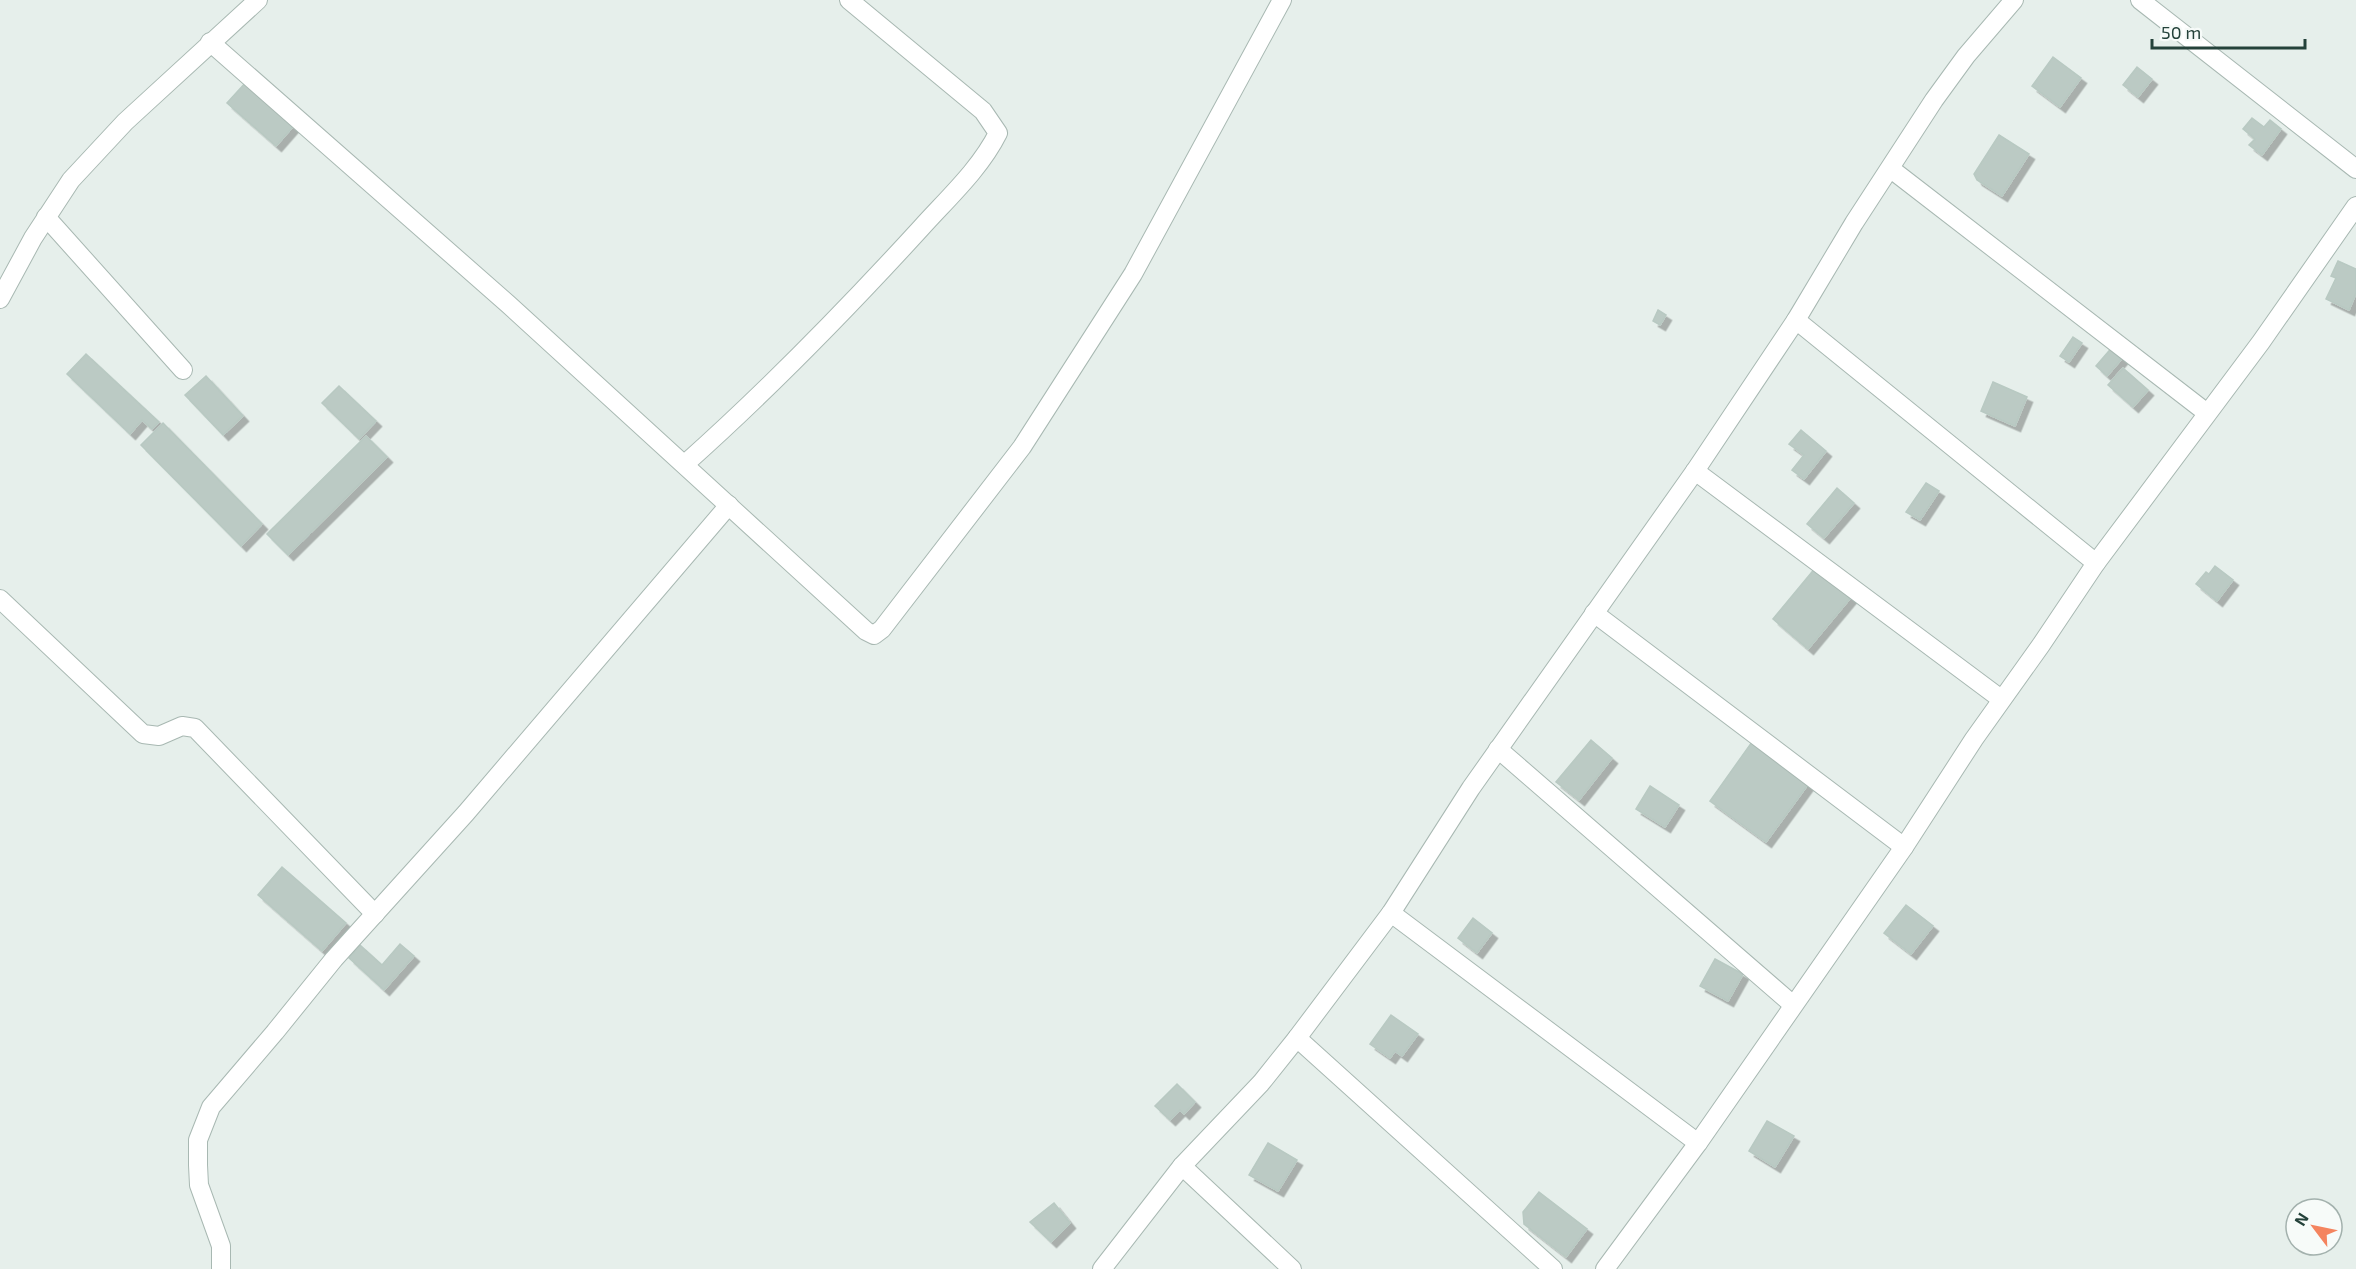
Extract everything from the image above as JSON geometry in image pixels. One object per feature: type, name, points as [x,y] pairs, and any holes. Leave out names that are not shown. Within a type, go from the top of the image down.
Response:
[{"type":"street","points":[[0,299],[46,217],[71,180],[125,122],[258,0]]},
{"type":"street","points":[[685,464],[741,414],[905,245],[987,154],[998,133],[983,111],[849,0]]},
{"type":"street","points":[[210,42],[685,464],[866,631],[874,635],[882,629],[1022,447],[1133,274],[1282,0]]},
{"type":"street","points":[[1102,1269],[1182,1166],[1261,1083],[1391,913],[1498,749],[1695,471],[1797,320],[1854,223],[1934,100],[1966,56],[2014,0]]},
{"type":"street","points":[[2140,0],[2356,169]]},
{"type":"street","points":[[1891,169],[2207,413]]},
{"type":"street","points":[[1605,1269],[1698,1143],[1904,847],[2001,699],[2041,645],[2096,562],[2261,342],[2356,206]]},
{"type":"street","points":[[46,217],[183,370]]},
{"type":"street","points":[[1797,320],[2096,562]]},
{"type":"street","points":[[1695,471],[2001,699]]},
{"type":"street","points":[[221,1269],[221,1246],[199,1185],[198,1140],[211,1107],[333,959],[466,813],[729,505]]},
{"type":"street","points":[[0,598],[143,734],[159,736],[182,726],[195,728],[375,914]]},
{"type":"street","points":[[1594,612],[1904,847]]},
{"type":"street","points":[[1498,749],[1792,1005]]},
{"type":"street","points":[[1391,913],[1698,1143]]},
{"type":"street","points":[[1297,1038],[1553,1269]]},
{"type":"street","points":[[1182,1166],[1292,1269]]},
{"type":"building","points":[[2053,57],[2081,78],[2060,107],[2032,86]]},
{"type":"building","points":[[2137,67],[2152,79],[2138,97],[2123,85]]},
{"type":"building","points":[[247,81],[296,123],[276,146],[227,103]]},
{"type":"building","points":[[2252,118],[2264,127],[2270,120],[2281,129],[2262,155],[2249,145],[2255,139],[2243,129]]},
{"type":"building","points":[[1999,135],[2029,154],[2002,196],[1977,180],[1974,174]]},
{"type":"building","points":[[2338,261],[2356,269],[2356,293],[2349,310],[2326,299],[2336,278],[2331,276]]},
{"type":"building","points":[[1658,310],[1666,315],[1660,325],[1653,321]]},
{"type":"building","points":[[2073,337],[2082,343],[2069,362],[2060,356]]},
{"type":"building","points":[[2114,345],[2125,355],[2107,376],[2096,366]]},
{"type":"building","points":[[86,354],[159,422],[152,429],[142,420],[130,434],[67,374]]},
{"type":"building","points":[[2123,368],[2148,390],[2133,407],[2108,385]]},
{"type":"building","points":[[206,376],[243,416],[223,435],[185,395]]},
{"type":"building","points":[[1993,382],[2027,397],[2015,426],[1981,411]]},
{"type":"building","points":[[339,386],[376,421],[359,439],[322,403]]},
{"type":"building","points":[[163,423],[262,524],[241,546],[141,445]]},
{"type":"building","points":[[1801,430],[1826,451],[1804,479],[1792,470],[1804,455],[1789,444]]},
{"type":"building","points":[[366,436],[387,457],[288,555],[267,534]]},
{"type":"building","points":[[1926,483],[1939,491],[1920,520],[1906,512]]},
{"type":"building","points":[[1837,488],[1854,503],[1824,538],[1807,524]]},
{"type":"building","points":[[2215,566],[2233,580],[2217,601],[2196,584],[2206,572],[2209,574]]},
{"type":"building","points":[[1816,567],[1852,596],[1808,649],[1773,619]]},
{"type":"building","points":[[1591,740],[1612,758],[1579,800],[1556,782]]},
{"type":"building","points":[[1752,742],[1809,783],[1766,842],[1710,801]]},
{"type":"building","points":[[1650,786],[1679,805],[1665,827],[1636,809]]},
{"type":"building","points":[[282,867],[346,923],[322,951],[258,895]]},
{"type":"building","points":[[1906,905],[1933,926],[1911,954],[1884,933]]},
{"type":"building","points":[[1473,918],[1492,933],[1477,953],[1458,938]]},
{"type":"building","points":[[400,944],[414,956],[384,990],[349,958],[360,945],[382,965]]},
{"type":"building","points":[[1715,959],[1743,974],[1728,1001],[1700,986]]},
{"type":"building","points":[[1391,1015],[1418,1034],[1402,1056],[1395,1051],[1390,1058],[1370,1044]]},
{"type":"building","points":[[1177,1084],[1195,1102],[1184,1114],[1180,1110],[1170,1120],[1155,1106]]},
{"type":"building","points":[[1767,1121],[1794,1136],[1775,1167],[1749,1151]]},
{"type":"building","points":[[1268,1143],[1297,1160],[1278,1191],[1249,1175]]},
{"type":"building","points":[[1539,1192],[1587,1229],[1566,1257],[1524,1224],[1523,1212]]},
{"type":"building","points":[[1054,1203],[1070,1223],[1051,1242],[1030,1222]]}]
